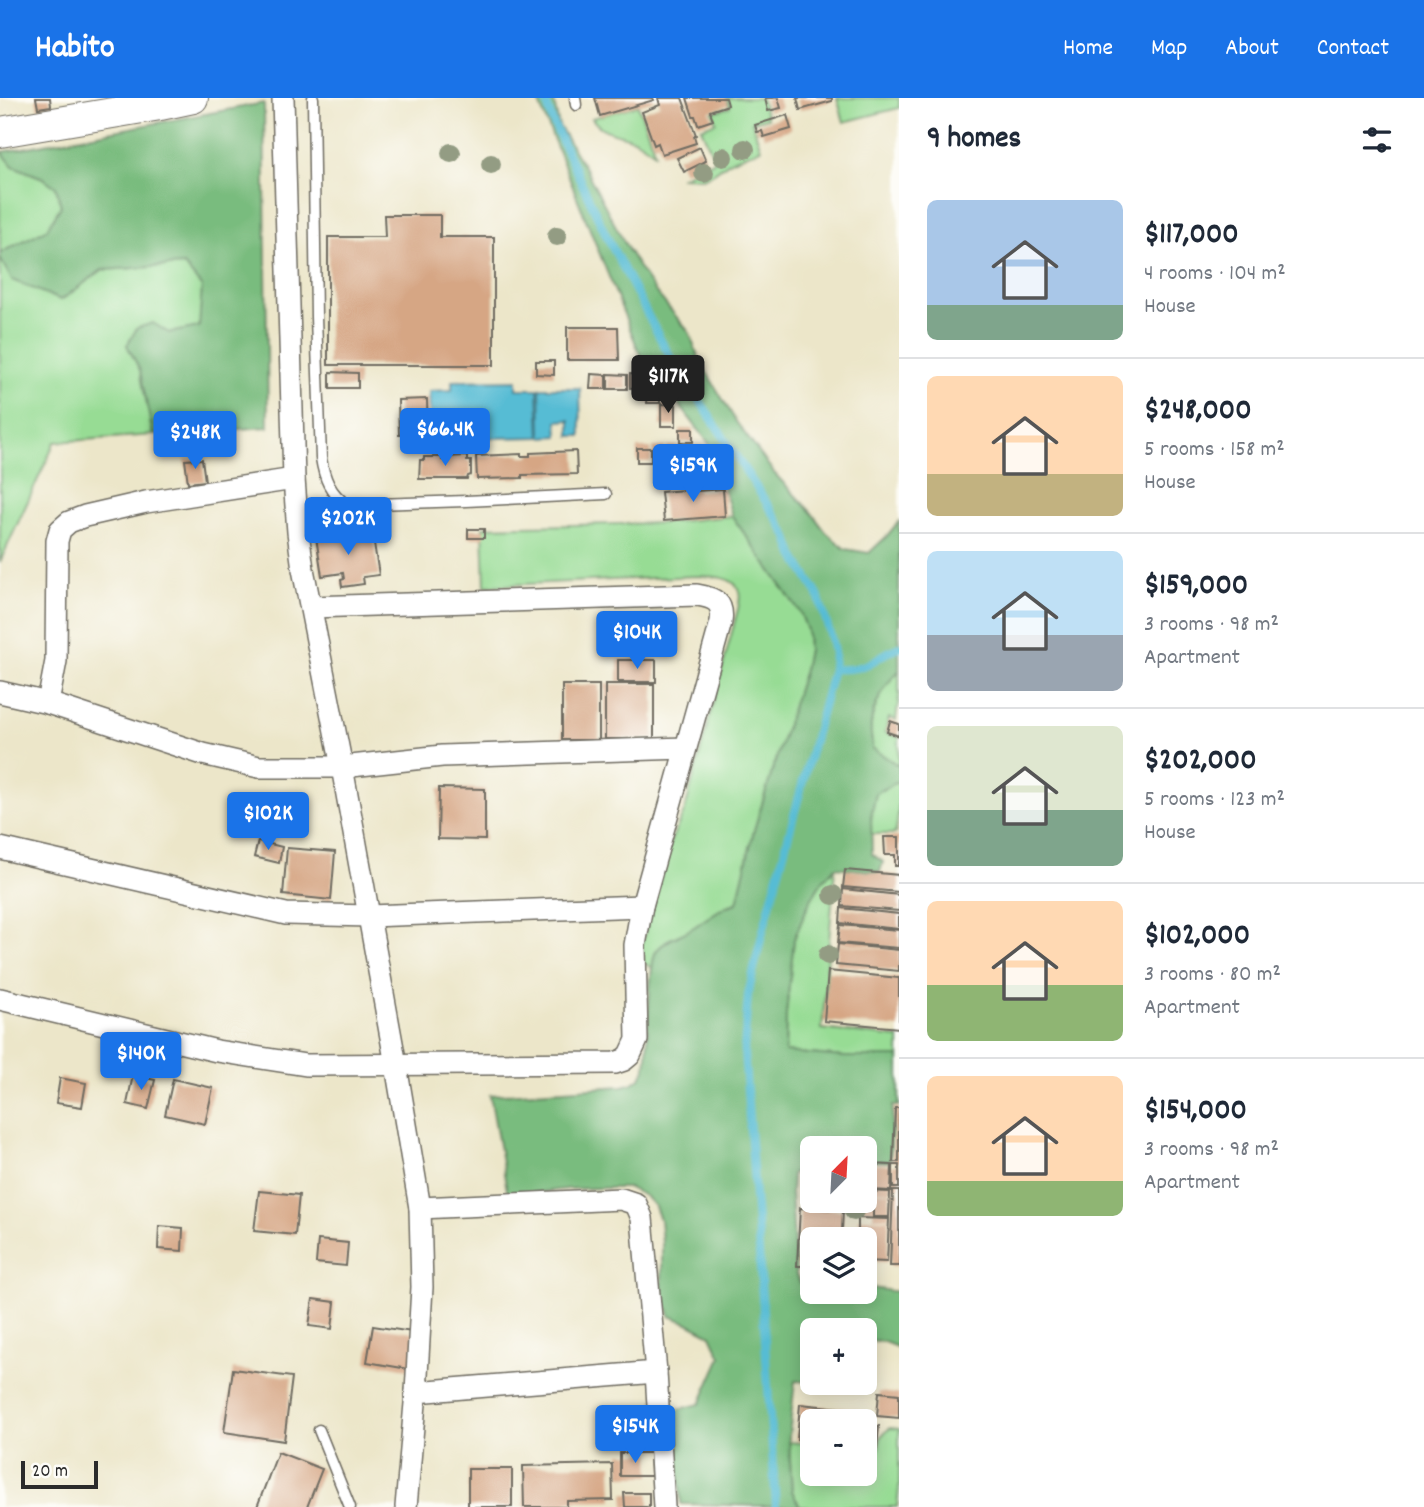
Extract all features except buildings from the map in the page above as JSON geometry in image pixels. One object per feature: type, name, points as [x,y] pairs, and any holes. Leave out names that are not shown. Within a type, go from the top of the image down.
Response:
[{"type":"main road","points":[[0,132],[193,98]]},
{"type":"street","points":[[283,98],[294,480],[298,532],[420,1208],[422,1287],[406,1507]]},
{"type":"street","points":[[48,703],[56,660],[57,541],[60,530],[69,522],[85,516],[145,502],[294,480]]},
{"type":"street","points":[[0,999],[217,1051],[306,1065],[615,1063],[630,1055],[637,1040],[635,945],[642,906],[722,612],[720,605],[708,597],[683,595],[311,607]]},
{"type":"street","points":[[0,692],[48,703],[203,754],[259,767],[342,767],[442,756],[685,748]]},
{"type":"street","points":[[0,848],[285,914],[369,916],[642,906]]},
{"type":"street","points":[[420,1208],[621,1199],[636,1204],[642,1218],[656,1371],[664,1507]]},
{"type":"street","points":[[416,1392],[656,1371]]},
{"type":"lane","points":[[313,98],[321,458],[331,490],[347,505],[606,494]]},
{"type":"lane","points":[[318,1430],[350,1507]]},
{"type":"green space","points":[[537,98],[553,98],[559,126],[586,170],[632,257],[654,290],[689,332],[701,363],[737,423],[775,474],[826,532],[845,549],[869,553],[899,521],[899,671],[880,696],[871,728],[872,748],[899,766],[899,781],[876,793],[871,816],[872,854],[883,862],[880,872],[835,867],[809,903],[794,939],[785,1052],[845,1057],[899,1057],[899,1106],[893,1106],[890,1162],[877,1161],[877,1136],[800,1136],[800,1168],[792,1174],[791,1192],[800,1304],[877,1304],[877,1289],[899,1292],[899,1348],[877,1341],[877,1318],[800,1318],[800,1381],[795,1381],[789,1436],[792,1491],[800,1507],[681,1504],[675,1410],[700,1404],[721,1357],[711,1335],[670,1316],[662,1289],[662,1243],[660,1220],[655,1207],[645,1196],[629,1188],[568,1189],[508,1196],[490,1095],[623,1086],[641,1077],[647,1059],[650,984],[654,957],[665,943],[720,910],[737,903],[754,830],[804,670],[808,650],[807,630],[800,612],[732,516],[711,446],[640,354]]},
{"type":"green space","points":[[727,98],[761,98],[767,118],[752,122],[761,149],[732,160],[702,178],[682,177],[715,160],[701,128],[716,122],[713,112],[730,107]]},
{"type":"green space","points":[[837,98],[899,98],[899,108],[844,122]]},
{"type":"green space","points":[[264,103],[268,427],[153,435],[140,370],[127,345],[137,328],[153,323],[169,333],[199,327],[202,287],[184,265],[102,270],[61,300],[12,280],[0,253],[47,229],[61,206],[56,187],[43,178],[13,166],[2,152]]},
{"type":"green space","points":[[638,105],[655,153],[636,140],[601,127],[592,118]]},
{"type":"green space","points":[[0,152],[13,166],[43,178],[56,187],[61,206],[47,229],[0,253]]},
{"type":"green space","points":[[0,258],[12,280],[61,300],[102,270],[184,265],[202,287],[200,327],[127,345],[140,370],[153,435],[55,442],[0,562]]},
{"type":"green space","points":[[732,516],[800,612],[807,630],[808,650],[754,830],[737,903],[726,906],[691,930],[667,940],[655,953],[652,968],[640,961],[640,950],[671,840],[685,810],[738,609],[739,591],[733,582],[702,576],[485,586],[483,527],[664,523]]},
{"type":"green space","points":[[899,671],[896,720],[889,718],[885,732],[899,737],[899,766],[872,748],[871,730],[877,703]]},
{"type":"green space","points":[[899,781],[895,834],[871,834],[876,793]]},
{"type":"green space","points":[[835,867],[822,1029],[899,1038],[899,1057],[845,1057],[785,1052],[794,939],[809,903]]},
{"type":"green space","points":[[890,1428],[899,1429],[897,1507],[800,1507],[792,1491],[789,1442],[800,1443],[800,1486],[877,1486],[877,1450],[881,1436]]},
{"type":"water","points":[[517,380],[517,389],[538,389],[540,437],[431,439],[429,391],[452,390],[452,381]]},
{"type":"water","points":[[540,388],[580,388],[581,436],[570,436],[570,420],[557,421],[558,436],[541,437]]},
{"type":"waterway","points":[[545,98],[552,120],[609,241],[664,346],[787,535],[794,555],[818,595],[834,653],[833,669],[748,995],[744,1051],[776,1507]]},
{"type":"waterway","points":[[833,669],[864,666],[899,647]]}]
